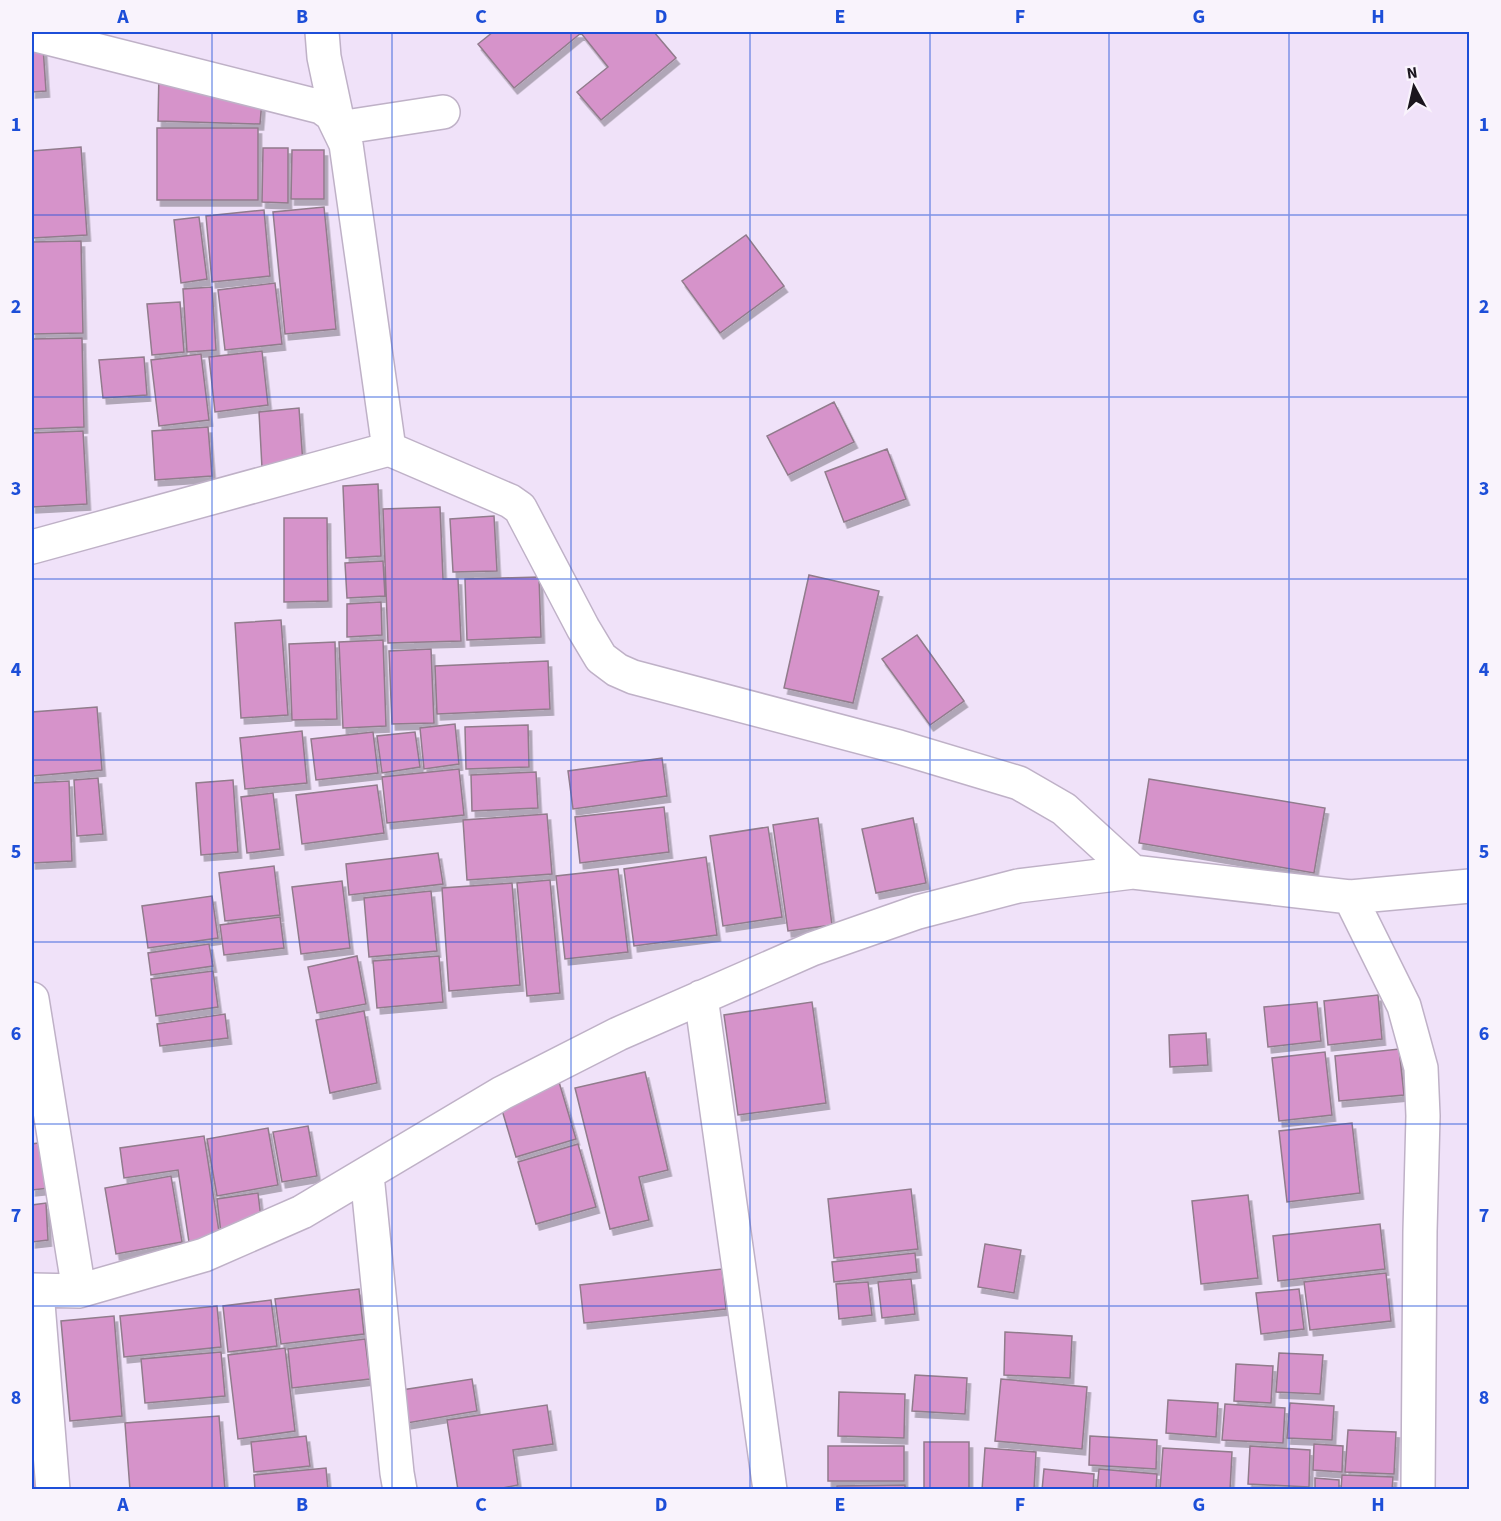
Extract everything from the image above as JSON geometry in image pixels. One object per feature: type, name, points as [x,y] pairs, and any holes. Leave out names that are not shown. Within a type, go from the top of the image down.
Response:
[{"type":"street","points":[[322,32],[324,57],[339,128]]},
{"type":"street","points":[[32,34],[321,107],[332,115],[346,144],[389,449]]},
{"type":"street","points":[[339,128],[443,112]]},
{"type":"street","points":[[32,547],[389,449],[510,501],[520,508],[583,628],[601,658],[617,670],[644,680],[899,747],[1019,783],[1064,809],[1133,872]]},
{"type":"street","points":[[53,1490],[34,1290],[79,1291],[204,1255],[302,1212],[502,1093],[618,1034],[812,949],[918,912],[1018,886],[1133,872],[1350,897],[1470,886]]},
{"type":"street","points":[[1350,897],[1404,1006],[1421,1068],[1423,1116],[1418,1490]]},
{"type":"street","points":[[701,997],[770,1490]]},
{"type":"street","points":[[32,999],[79,1291]]},
{"type":"street","points":[[367,1175],[400,1490]]},
{"type":"building","points":[[493,32],[654,32],[676,58],[601,120],[577,92],[608,67],[581,33],[514,88],[478,44]]},
{"type":"building","points":[[43,47],[46,91],[32,92],[32,48]]},
{"type":"building","points":[[159,72],[262,100],[260,124],[158,121]]},
{"type":"building","points":[[157,128],[258,128],[258,200],[157,200]]},
{"type":"building","points":[[81,147],[87,235],[32,238],[32,151]]},
{"type":"building","points":[[263,148],[288,148],[288,203],[262,202]]},
{"type":"building","points":[[292,150],[324,150],[324,199],[291,199]]},
{"type":"building","points":[[324,207],[336,329],[285,334],[273,212]]},
{"type":"building","points":[[264,210],[270,276],[212,282],[206,216]]},
{"type":"building","points":[[199,217],[207,279],[181,283],[174,220]]},
{"type":"building","points":[[746,235],[784,286],[720,333],[682,281]]},
{"type":"building","points":[[81,241],[83,333],[32,334],[32,242]]},
{"type":"building","points":[[275,283],[282,344],[225,350],[218,290]]},
{"type":"building","points":[[212,287],[216,350],[187,352],[183,289]]},
{"type":"building","points":[[180,302],[184,352],[152,355],[147,304]]},
{"type":"building","points":[[82,338],[84,427],[32,429],[32,339]]},
{"type":"building","points":[[262,351],[268,405],[215,412],[209,357]]},
{"type":"building","points":[[201,354],[209,420],[159,426],[151,360]]},
{"type":"building","points":[[144,357],[147,395],[103,398],[99,360]]},
{"type":"building","points":[[834,402],[854,442],[788,475],[767,436]]},
{"type":"building","points":[[299,408],[303,464],[262,468],[259,412]]},
{"type":"building","points":[[208,427],[212,476],[155,480],[152,431]]},
{"type":"building","points":[[83,431],[87,504],[32,507],[32,433]]},
{"type":"building","points":[[887,449],[906,499],[844,522],[825,472]]},
{"type":"building","points":[[378,484],[381,556],[346,558],[343,486]]},
{"type":"building","points":[[440,507],[443,579],[458,579],[461,641],[388,643],[383,509]]},
{"type":"building","points":[[494,516],[497,571],[453,572],[450,519]]},
{"type":"building","points":[[284,518],[327,518],[328,601],[284,602]]},
{"type":"building","points":[[383,561],[385,596],[347,598],[345,563]]},
{"type":"building","points":[[809,575],[879,591],[853,703],[784,688]]},
{"type":"building","points":[[539,577],[541,637],[467,640],[465,579]]},
{"type":"building","points":[[381,602],[382,635],[347,637],[347,604]]},
{"type":"building","points":[[281,620],[288,715],[241,718],[235,623]]},
{"type":"building","points":[[917,635],[964,701],[930,725],[882,659]]},
{"type":"building","points":[[383,640],[386,726],[343,728],[339,642]]},
{"type":"building","points":[[335,642],[337,719],[292,720],[289,644]]},
{"type":"building","points":[[431,649],[434,723],[392,724],[389,651]]},
{"type":"building","points":[[548,661],[550,709],[437,714],[435,666]]},
{"type":"building","points":[[97,707],[102,770],[32,776],[32,712]]},
{"type":"building","points":[[455,724],[459,764],[424,769],[420,728]]},
{"type":"building","points":[[528,725],[529,767],[466,769],[465,727]]},
{"type":"building","points":[[302,731],[307,783],[245,789],[240,738]]},
{"type":"building","points":[[373,732],[378,773],[316,780],[311,739]]},
{"type":"building","points":[[415,732],[420,767],[382,773],[377,736]]},
{"type":"building","points":[[662,758],[667,796],[573,809],[568,771]]},
{"type":"building","points":[[459,769],[464,815],[387,823],[382,777]]},
{"type":"building","points":[[536,772],[538,808],[472,811],[471,775]]},
{"type":"building","points":[[98,778],[103,834],[77,836],[74,780]]},
{"type":"building","points":[[1149,779],[1325,808],[1314,873],[1139,843]]},
{"type":"building","points":[[233,780],[238,852],[201,855],[196,783]]},
{"type":"building","points":[[69,781],[72,861],[32,863],[32,783]]},
{"type":"building","points":[[377,785],[384,833],[302,844],[296,795]]},
{"type":"building","points":[[273,793],[280,849],[247,853],[241,797]]},
{"type":"building","points":[[664,807],[669,852],[580,863],[575,817]]},
{"type":"building","points":[[547,814],[552,874],[467,880],[463,820]]},
{"type":"building","points":[[818,818],[832,925],[788,931],[773,825]]},
{"type":"building","points":[[913,818],[926,883],[876,893],[862,829]]},
{"type":"building","points":[[768,827],[782,917],[723,926],[710,836]]},
{"type":"building","points":[[438,853],[443,884],[349,895],[346,864]]},
{"type":"building","points":[[706,857],[717,935],[634,946],[624,869]]},
{"type":"building","points":[[274,866],[280,915],[225,921],[219,873]]},
{"type":"building","points":[[618,869],[628,952],[565,959],[556,876]]},
{"type":"building","points":[[550,880],[560,993],[527,996],[517,883]]},
{"type":"building","points":[[342,881],[350,948],[301,954],[292,887]]},
{"type":"building","points":[[512,883],[520,985],[449,991],[442,888]]},
{"type":"building","points":[[431,891],[437,951],[369,957],[364,898]]},
{"type":"building","points":[[212,896],[218,938],[148,948],[142,906]]},
{"type":"building","points":[[280,917],[284,948],[224,955],[220,925]]},
{"type":"building","points":[[209,944],[213,966],[151,975],[148,953]]},
{"type":"building","points":[[357,956],[366,1004],[317,1013],[308,967]]},
{"type":"building","points":[[439,956],[443,1002],[377,1008],[373,961]]},
{"type":"building","points":[[213,971],[218,1007],[156,1016],[151,979]]},
{"type":"building","points":[[1378,995],[1382,1039],[1328,1045],[1324,1001]]},
{"type":"building","points":[[812,1002],[826,1103],[738,1115],[724,1015]]},
{"type":"building","points":[[1317,1002],[1321,1041],[1268,1047],[1264,1007]]},
{"type":"building","points":[[364,1011],[377,1083],[330,1093],[316,1020]]},
{"type":"building","points":[[225,1014],[228,1038],[160,1046],[157,1024]]},
{"type":"building","points":[[1206,1033],[1208,1065],[1170,1067],[1169,1035]]},
{"type":"building","points":[[1399,1049],[1404,1095],[1339,1101],[1335,1056]]},
{"type":"building","points":[[1325,1052],[1332,1115],[1279,1121],[1272,1058]]},
{"type":"building","points":[[645,1072],[668,1170],[639,1177],[649,1220],[610,1229],[575,1088]]},
{"type":"building","points":[[559,1082],[576,1139],[516,1157],[499,1100]]},
{"type":"building","points":[[1352,1123],[1360,1193],[1287,1202],[1279,1131]]},
{"type":"building","points":[[308,1126],[317,1176],[282,1182],[273,1132]]},
{"type":"building","points":[[268,1128],[278,1185],[217,1196],[207,1139]]},
{"type":"building","points":[[204,1136],[220,1238],[189,1242],[178,1170],[124,1178],[120,1148]]},
{"type":"building","points":[[44,1142],[49,1188],[32,1190],[32,1144]]},
{"type":"building","points":[[578,1144],[596,1207],[536,1224],[518,1162]]},
{"type":"building","points":[[171,1176],[182,1242],[116,1254],[105,1188]]},
{"type":"building","points":[[911,1189],[918,1249],[834,1258],[828,1199]]},
{"type":"building","points":[[258,1193],[262,1227],[221,1233],[217,1199]]},
{"type":"building","points":[[1248,1195],[1258,1278],[1201,1284],[1192,1201]]},
{"type":"building","points":[[46,1203],[48,1240],[32,1242],[32,1205]]},
{"type":"building","points":[[1380,1224],[1385,1269],[1278,1281],[1273,1236]]},
{"type":"building","points":[[985,1244],[1021,1250],[1014,1293],[978,1287]]},
{"type":"building","points":[[915,1253],[917,1272],[834,1282],[832,1262]]},
{"type":"building","points":[[722,1269],[726,1309],[584,1323],[580,1285]]},
{"type":"building","points":[[1386,1273],[1391,1321],[1310,1330],[1304,1282]]},
{"type":"building","points":[[911,1279],[915,1314],[882,1318],[878,1282]]},
{"type":"building","points":[[868,1282],[872,1315],[839,1319],[836,1284]]},
{"type":"building","points":[[359,1289],[364,1334],[281,1344],[275,1299]]},
{"type":"building","points":[[1299,1289],[1304,1329],[1261,1334],[1256,1293]]},
{"type":"building","points":[[271,1300],[277,1346],[228,1352],[223,1306]]},
{"type":"building","points":[[217,1306],[221,1347],[124,1357],[120,1316]]},
{"type":"building","points":[[114,1316],[122,1416],[70,1421],[61,1321]]},
{"type":"building","points":[[1005,1332],[1072,1336],[1070,1378],[1004,1375]]},
{"type":"building","points":[[365,1339],[370,1379],[292,1388],[288,1349]]},
{"type":"building","points":[[285,1348],[295,1431],[238,1439],[228,1355]]},
{"type":"building","points":[[221,1352],[225,1396],[145,1403],[141,1359]]},
{"type":"building","points":[[1279,1353],[1323,1355],[1320,1394],[1276,1392]]},
{"type":"building","points":[[1236,1364],[1273,1366],[1271,1403],[1234,1401]]},
{"type":"building","points":[[915,1375],[967,1378],[965,1414],[912,1411]]},
{"type":"building","points":[[472,1379],[477,1411],[407,1423],[402,1390]]},
{"type":"building","points":[[1001,1379],[1087,1387],[1082,1449],[995,1441]]},
{"type":"building","points":[[839,1392],[905,1394],[904,1438],[838,1436]]},
{"type":"building","points":[[1168,1400],[1218,1403],[1216,1437],[1166,1433]]},
{"type":"building","points":[[1290,1403],[1334,1406],[1332,1440],[1287,1438]]},
{"type":"building","points":[[1225,1404],[1285,1408],[1283,1443],[1222,1440]]},
{"type":"building","points":[[547,1405],[553,1444],[513,1450],[518,1485],[493,1490],[458,1490],[447,1420]]},
{"type":"building","points":[[219,1416],[225,1490],[130,1490],[125,1423]]},
{"type":"building","points":[[1348,1430],[1396,1432],[1394,1474],[1345,1472]]},
{"type":"building","points":[[306,1436],[310,1466],[254,1472],[251,1442]]},
{"type":"building","points":[[1090,1436],[1157,1440],[1156,1469],[1089,1465]]},
{"type":"building","points":[[43,1437],[47,1490],[32,1490],[32,1438]]},
{"type":"building","points":[[924,1442],[969,1442],[969,1490],[924,1490]]},
{"type":"building","points":[[1314,1444],[1343,1446],[1342,1472],[1313,1470]]},
{"type":"building","points":[[828,1446],[904,1446],[904,1481],[828,1481]]},
{"type":"building","points":[[1250,1446],[1310,1450],[1309,1487],[1248,1484]]},
{"type":"building","points":[[985,1448],[1036,1452],[1034,1490],[982,1490]]},
{"type":"building","points":[[1163,1448],[1232,1452],[1230,1490],[1160,1490]]},
{"type":"building","points":[[326,1468],[328,1490],[255,1490],[254,1475]]},
{"type":"building","points":[[1044,1469],[1094,1474],[1093,1490],[1042,1490]]},
{"type":"building","points":[[1099,1469],[1157,1474],[1156,1490],[1097,1490]]},
{"type":"building","points":[[1342,1475],[1393,1477],[1392,1490],[1341,1490]]},
{"type":"building","points":[[1315,1478],[1339,1480],[1339,1490],[1315,1490]]},
{"type":"building","points":[[905,1485],[905,1490],[837,1490],[837,1486]]}]
